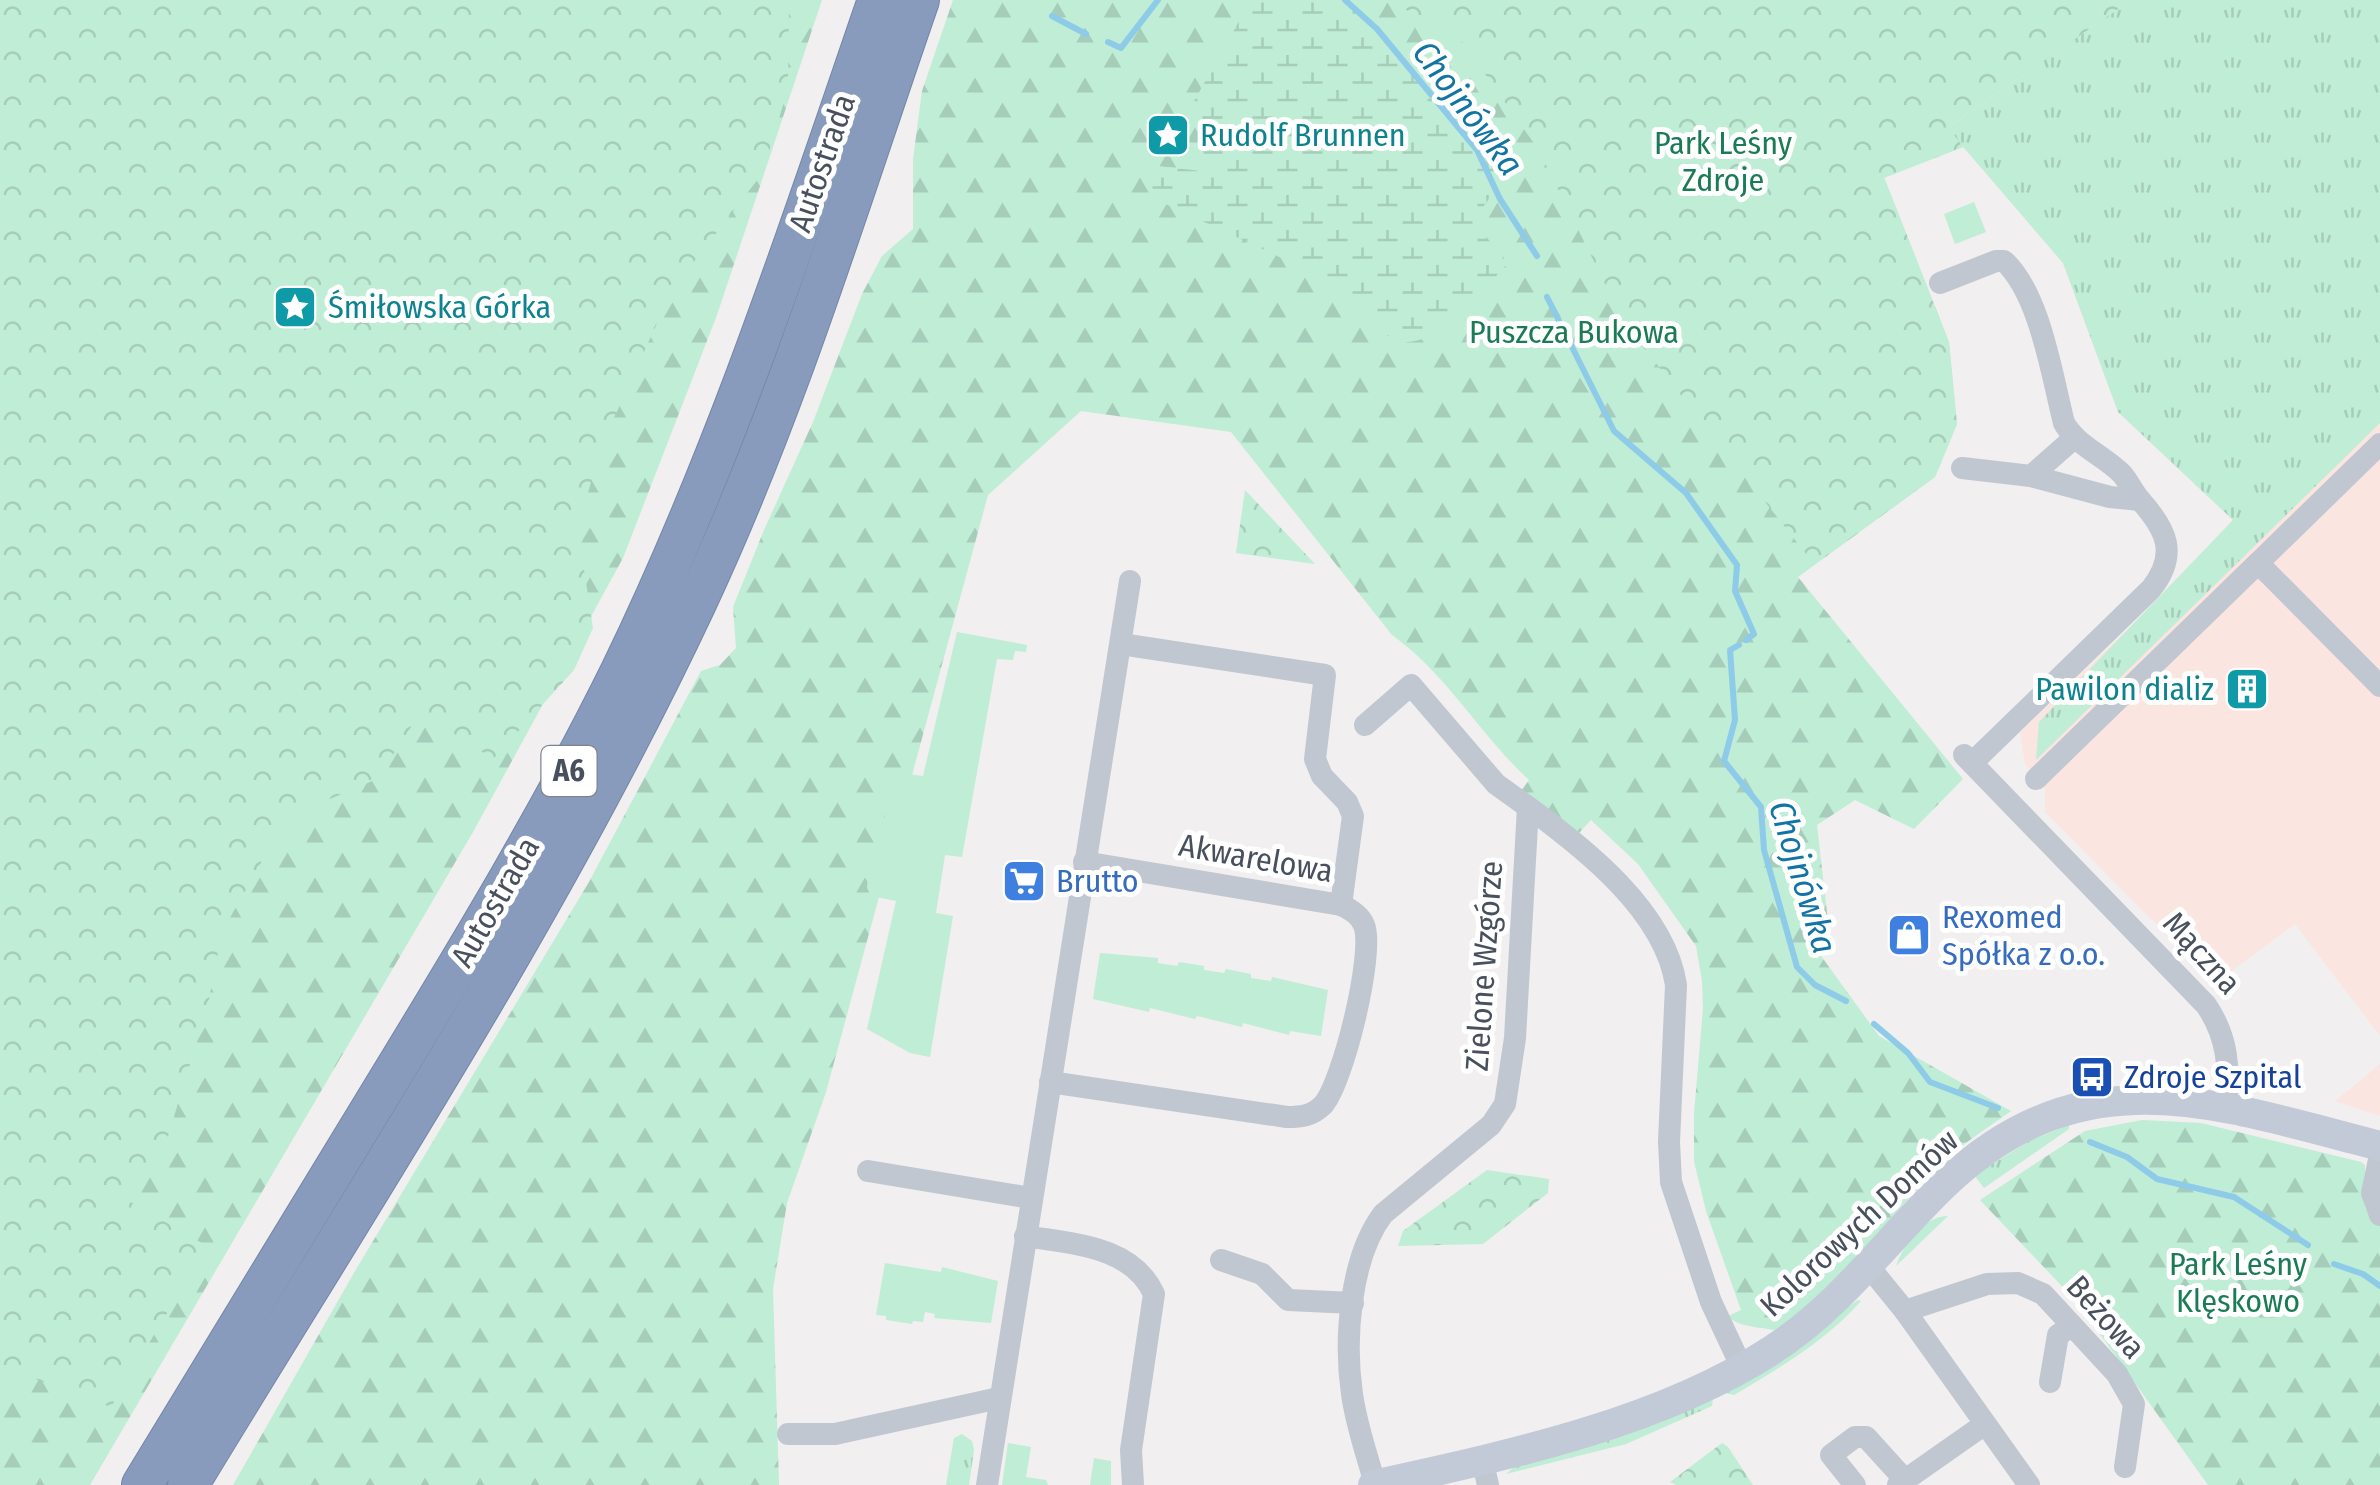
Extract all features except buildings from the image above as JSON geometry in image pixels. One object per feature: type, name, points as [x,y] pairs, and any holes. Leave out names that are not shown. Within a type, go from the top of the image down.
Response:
[{"type":"highway","name":"Autostrada","points":[[142,1485],[491,910],[620,673],[728,426],[878,0]]},
{"type":"highway","name":"Autostrada","points":[[188,1485],[557,873],[665,668],[730,526],[773,418],[919,0]]},
{"type":"street","points":[[1940,284],[1996,262],[2004,261],[2011,268],[2033,310],[2064,422],[2073,439],[2122,474],[2140,500]]},
{"type":"street","points":[[2032,476],[2073,439]]},
{"type":"street","points":[[2036,779],[2380,444]]},
{"type":"street","points":[[1962,468],[2032,476],[2110,497],[2140,500]]},
{"type":"street","name":"Mączna","points":[[2140,500],[2153,512],[2167,542],[2162,576],[1968,759],[2206,1004],[2224,1038],[2228,1064],[2226,1107]]},
{"type":"street","points":[[2258,562],[2380,686]]},
{"type":"street","points":[[988,1485],[1130,581]]},
{"type":"street","points":[[1122,644],[1325,675],[1315,759],[1322,776],[1347,802],[1353,816],[1341,905]]},
{"type":"street","points":[[1365,725],[1411,686],[1496,784],[1600,863],[1655,931],[1673,968],[1676,985],[1669,1142],[1671,1182],[1711,1302],[1742,1368]]},
{"type":"street","name":"Zielone Wzgórze","points":[[1374,1485],[1352,1394],[1353,1303],[1363,1246],[1383,1214],[1490,1124],[1505,1104],[1514,1038],[1528,807]]},
{"type":"street","name":"Akwarelowa","points":[[1050,1082],[1287,1116],[1309,1115],[1318,1110],[1335,1087],[1343,1064],[1365,947],[1364,925],[1341,905],[1084,862]]},
{"type":"street","name":"Kolorowych Domów","points":[[1374,1485],[1485,1472],[1685,1398],[1742,1368],[1798,1332],[1870,1268],[1945,1184],[1974,1159],[2022,1129],[2081,1108],[2126,1099],[2190,1100],[2226,1107]]},
{"type":"street","points":[[2226,1107],[2380,1146]]},
{"type":"street","points":[[2380,1155],[2372,1192],[2380,1215]]},
{"type":"street","points":[[868,1170],[1031,1198]]},
{"type":"street","points":[[1025,1236],[1110,1253],[1143,1273],[1154,1294],[1131,1450],[1133,1485]]},
{"type":"street","points":[[1221,1260],[1262,1274],[1284,1306],[1353,1303]]},
{"type":"street","points":[[1870,1268],[2030,1485]]},
{"type":"street","name":"Beżowa","points":[[1905,1311],[1988,1284],[2018,1283],[2044,1294],[2117,1374],[2134,1404],[2125,1466]]},
{"type":"street","points":[[2050,1382],[2058,1334],[2072,1326]]},
{"type":"street","points":[[788,1434],[835,1434],[1000,1398]]},
{"type":"street","points":[[1855,1485],[1831,1454],[1855,1437],[1866,1437],[1901,1482],[1985,1424]]},
{"type":"shaded area","points":[[2131,0],[2380,0],[2380,1036],[2295,924],[2226,975],[2204,948],[2181,949],[2045,812],[2045,789],[2025,764],[2020,732],[2151,607],[2233,520],[2118,412],[2063,263],[1947,128]]},
{"type":"shaded area","points":[[2380,1064],[2380,1116],[2335,1101],[2359,1082]]},
{"type":"green space","points":[[0,0],[822,0],[717,315],[623,558],[473,832],[90,1485],[0,1485]]},
{"type":"green space","points":[[0,0],[789,0],[788,89],[762,174],[672,290],[600,449],[578,530],[593,628],[574,670],[493,759],[421,712],[377,779],[304,810],[276,836],[222,932],[207,1009],[165,1146],[122,1197],[207,1246],[111,1407],[0,1366]]},
{"type":"green space","name":"Puszcza Bukowa","points":[[953,0],[2131,0],[1948,127],[1963,147],[1884,178],[1949,342],[1957,424],[1935,477],[1798,577],[1963,779],[1914,829],[1855,800],[1817,825],[1828,921],[1811,942],[1879,1036],[2011,1111],[1943,1162],[1843,1274],[1798,1314],[1774,1330],[1732,1320],[1728,1316],[1741,1310],[1706,1211],[1694,1161],[1703,1008],[1696,946],[1638,864],[1591,820],[1579,833],[1521,791],[1529,780],[1430,668],[1392,635],[1231,432],[1081,411],[988,495],[826,1092],[787,1203],[773,1289],[779,1485],[233,1485],[355,1271],[589,882],[701,671],[720,665],[736,648],[733,607],[813,422],[862,294],[882,256],[913,229],[913,159],[922,91]]},
{"type":"green space","points":[[1251,0],[1351,0],[1495,166],[1496,189],[1473,221],[1508,263],[1444,328],[1413,341],[1396,342],[1303,268],[1157,200],[1144,181],[1150,165],[1201,171],[1206,136],[1188,112]]},
{"type":"green space","name":"Park Leśny Zdroje","points":[[1396,0],[2131,0],[1948,127],[1963,147],[1884,177],[1949,342],[1957,424],[1935,477],[1814,564],[1625,324],[1538,149],[1451,26],[1415,18]]},
{"type":"green space","points":[[2131,0],[2380,0],[2380,423],[2036,760],[2039,722],[2233,520],[2118,412],[2063,263],[1947,128]]},
{"type":"green space","points":[[1974,202],[1986,232],[1955,244],[1944,214]]},
{"type":"green space","points":[[1245,490],[1315,564],[1236,553]]},
{"type":"green space","points":[[957,632],[1027,645],[1026,652],[1015,651],[1013,660],[997,659],[962,857],[945,855],[936,913],[953,916],[930,1057],[910,1053],[867,1029],[896,901],[871,896],[867,888],[895,781],[900,773],[923,776]]},
{"type":"green space","points":[[1100,953],[1158,958],[1158,963],[1177,966],[1179,962],[1224,973],[1226,969],[1251,974],[1251,978],[1271,981],[1272,977],[1328,990],[1321,1036],[1290,1031],[1289,1035],[1243,1023],[1242,1027],[1093,999]]},
{"type":"green space","name":"Park Leśny Klęskowo","points":[[2142,1120],[2201,1123],[2365,1165],[2365,1208],[2380,1224],[2380,1485],[2208,1485],[2077,1302],[1980,1200],[2085,1131]]},
{"type":"green space","points":[[2069,1125],[2069,1129],[1984,1188],[1974,1175],[2033,1139]]},
{"type":"green space","points":[[1487,1170],[1549,1179],[1548,1193],[1483,1244],[1398,1246],[1403,1231]]},
{"type":"green space","points":[[1948,1216],[1896,1266],[1923,1226]]},
{"type":"green space","points":[[885,1263],[941,1272],[942,1267],[998,1281],[991,1323],[934,1318],[935,1314],[925,1312],[923,1322],[912,1324],[876,1315]]},
{"type":"green space","points":[[1861,1301],[1833,1329],[1801,1353],[1734,1395],[1725,1393]]},
{"type":"green space","points":[[1713,1398],[1712,1406],[1626,1444],[1506,1474],[1521,1461]]},
{"type":"green space","points":[[962,1434],[972,1441],[974,1450],[969,1485],[946,1485],[954,1438]]},
{"type":"green space","points":[[1008,1443],[1031,1447],[1026,1477],[1046,1480],[1048,1485],[1002,1485]]},
{"type":"green space","points":[[1722,1443],[1753,1485],[1670,1482]]},
{"type":"green space","points":[[1094,1458],[1111,1461],[1111,1485],[1090,1485]]},
{"type":"waterway","name":"Chojnówka","points":[[1108,42],[1121,48],[1158,0]]},
{"type":"waterway","name":"Chojnówka","points":[[1345,0],[1377,29],[1477,150],[1500,199],[1537,256]]},
{"type":"waterway","name":"Chojnówka","points":[[1052,16],[1086,34]]},
{"type":"waterway","name":"Chojnówka","points":[[1547,297],[1614,431],[1686,493],[1737,565],[1735,591],[1754,634],[1746,640]]},
{"type":"waterway","name":"Chojnówka","points":[[1739,645],[1730,650],[1735,720],[1724,761],[1761,807],[1764,850],[1797,967],[1815,985],[1846,1001]]},
{"type":"waterway","name":"Chojnówka","points":[[1874,1024],[1908,1053],[1930,1082],[1998,1108]]},
{"type":"waterway","name":"Chojnówka","points":[[2090,1142],[2127,1157],[2157,1179],[2234,1197],[2308,1245]]},
{"type":"waterway","name":"Chojnówka","points":[[2334,1264],[2363,1274],[2380,1286]]},
{"type":"place","name":"Rudolf Brunnen","points":[[1168,135]]},
{"type":"place","name":"Śmiłowska Górka","points":[[295,307]]},
{"type":"place","name":"Pawilon dializ","points":[[2247,689]]},
{"type":"place","name":"Brutto","points":[[1024,881]]},
{"type":"place","name":"Rexomed Spółka z o.o.","points":[[1909,935]]},
{"type":"place","name":"Zdroje Szpital","points":[[2092,1077]]}]
